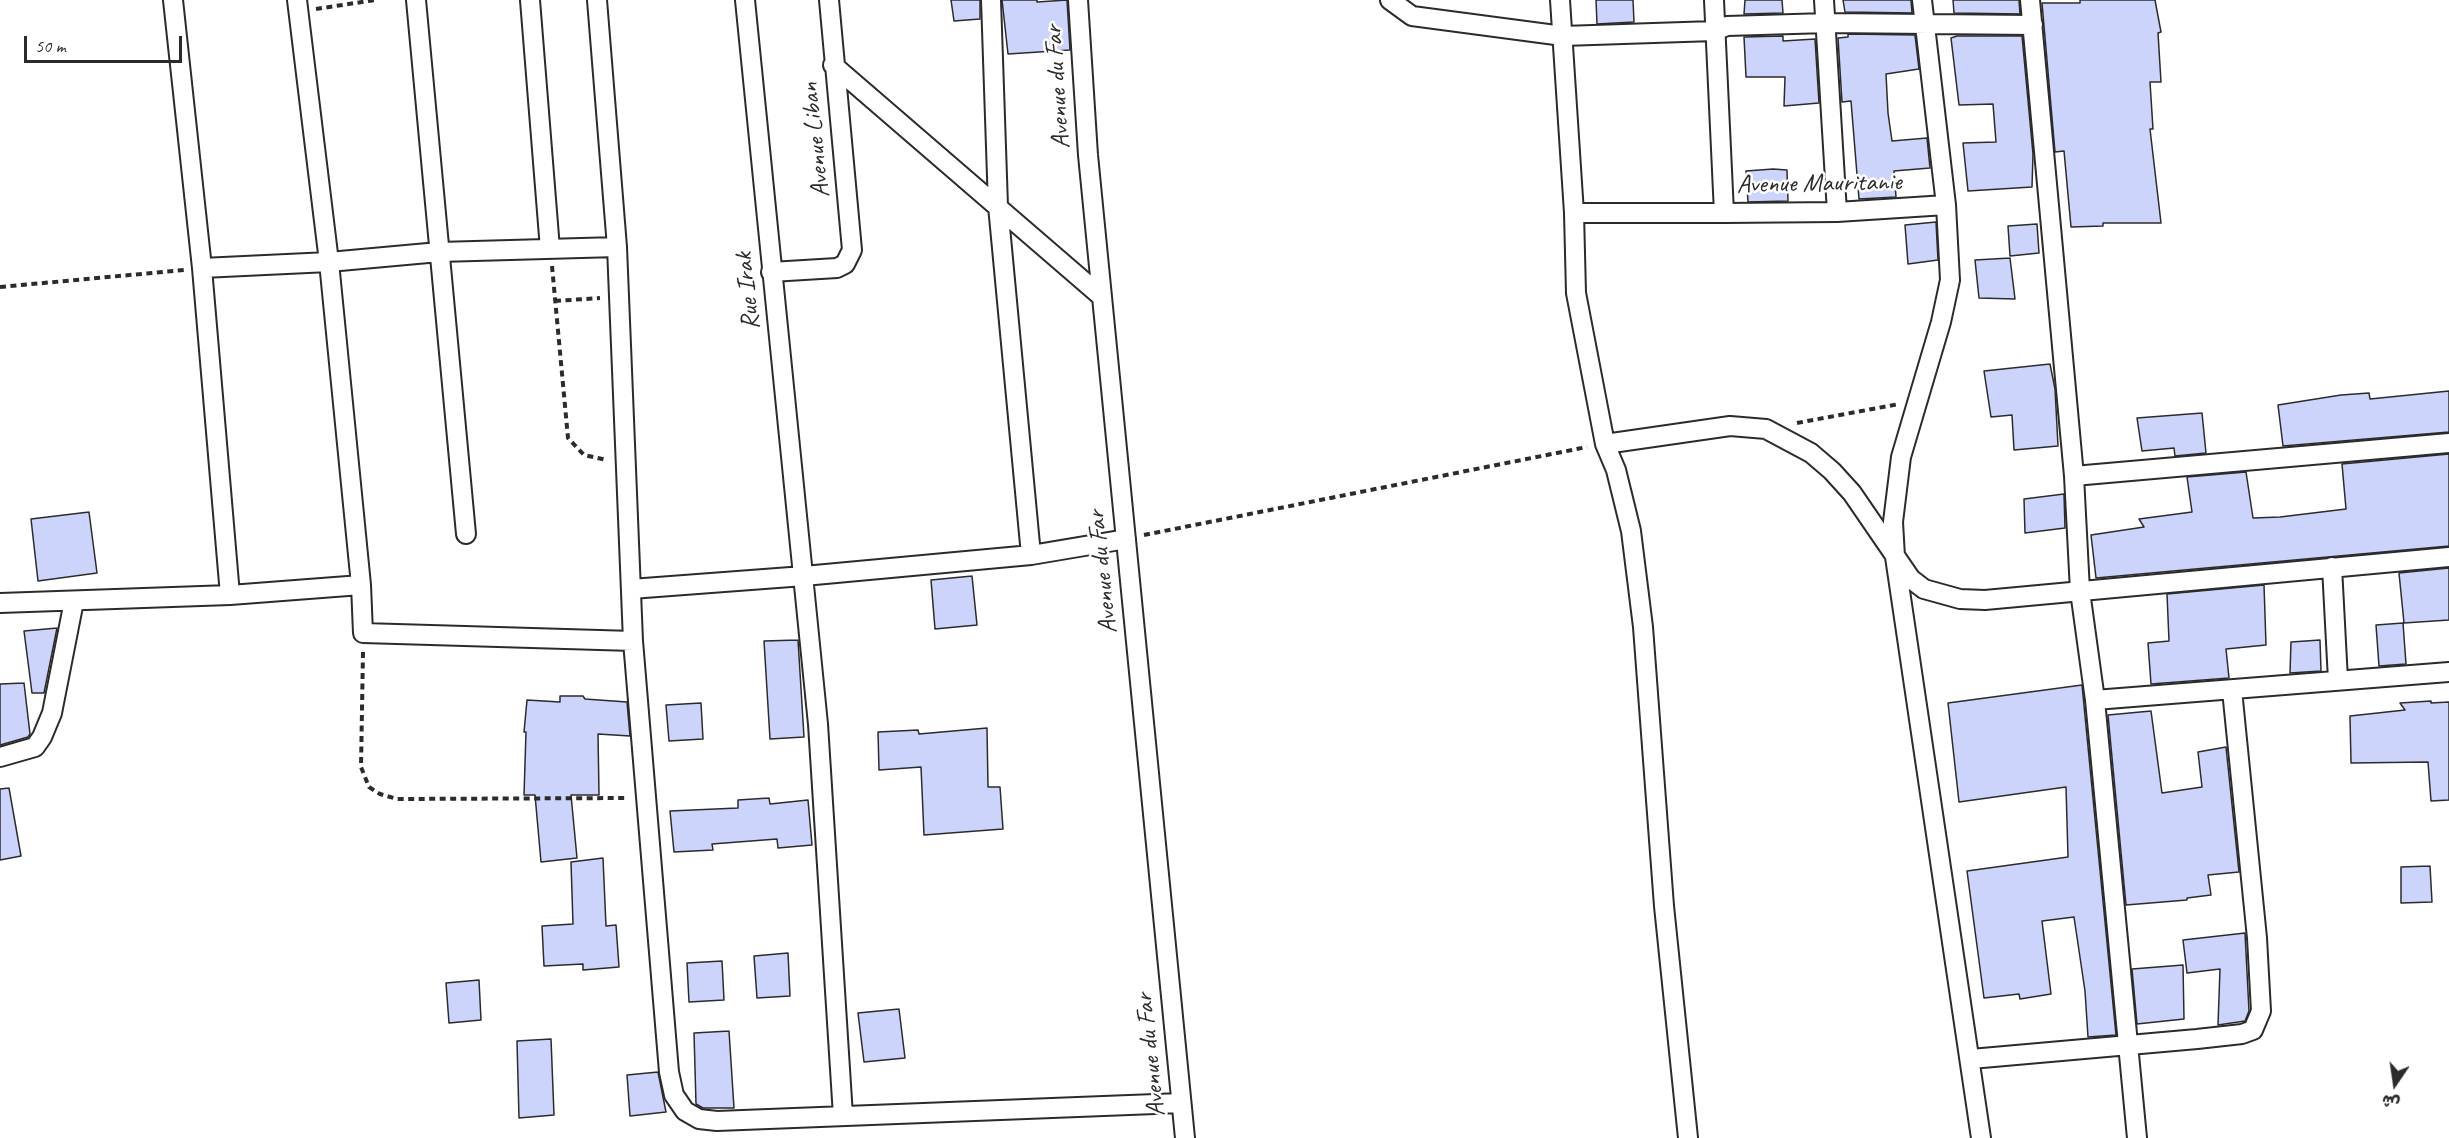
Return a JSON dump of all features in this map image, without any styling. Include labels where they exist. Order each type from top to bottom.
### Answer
[{"type":"street","points":[[173,0],[202,268],[230,595]]},
{"type":"street","points":[[416,0],[466,534]]},
{"type":"street","points":[[530,0],[550,249]]},
{"type":"street","points":[[597,0],[619,296],[633,642],[669,1072],[674,1095],[685,1111],[699,1119],[717,1121],[1181,1103]]},
{"type":"street","name":"Rue Irak","points":[[745,0],[771,272],[804,576],[826,819],[843,1116]]},
{"type":"street","name":"Avenue Liban","points":[[771,272],[837,268],[849,259],[852,240],[833,65],[829,0]]},
{"type":"street","points":[[990,0],[998,206],[1030,555]]},
{"type":"street","name":"Avenue du Far","points":[[1078,0],[1083,86],[1102,297],[1185,1138]]},
{"type":"street","points":[[1390,0],[1412,16],[1563,36],[1714,31],[1728,26],[1827,23],[2033,25]]},
{"type":"street","points":[[1560,0],[1574,213],[1576,293],[1605,444],[1616,470],[1631,531],[1643,627],[1664,906],[1689,1138]]},
{"type":"street","name":"Avenue Mauritanie","points":[[1714,0],[1725,213],[1837,212],[1946,205]]},
{"type":"street","points":[[1824,0],[1837,212]]},
{"type":"street","points":[[1922,0],[1946,205],[1950,259],[1947,302],[1901,458],[1895,491],[1895,557],[1981,1138]]},
{"type":"street","points":[[2030,0],[2074,476],[2080,591],[2095,700],[2137,1138]]},
{"type":"street","points":[[298,6],[329,262],[361,585],[363,633],[633,642]]},
{"type":"street","points":[[833,65],[1102,297]]},
{"type":"street","points":[[1574,213],[1725,213]]},
{"type":"street","points":[[202,268],[329,262],[439,252],[616,247]]},
{"type":"street","points":[[1605,444],[1730,426],[1766,429],[1811,453],[1832,471],[1852,493],[1907,574],[1924,589],[1960,599],[1985,600],[2449,557]]},
{"type":"street","points":[[2074,476],[2449,443]]},
{"type":"street","points":[[631,589],[1030,555],[1126,539]]},
{"type":"street","points":[[2332,567],[2338,680]]},
{"type":"street","points":[[0,603],[230,595],[361,585]]},
{"type":"street","points":[[0,757],[35,747],[42,737],[52,713],[74,601]]},
{"type":"street","points":[[2095,700],[2449,672]]},
{"type":"street","points":[[1971,1059],[2242,1034],[2253,1030],[2261,1011],[2250,847],[2232,690]]},
{"type":"path","points":[[298,6],[375,0]]},
{"type":"path","points":[[550,249],[568,438],[584,455],[598,459],[626,460]]},
{"type":"path","points":[[0,287],[202,268]]},
{"type":"path","points":[[555,301],[619,296]]},
{"type":"path","points":[[1766,429],[1917,400]]},
{"type":"path","points":[[1126,539],[1605,444]]},
{"type":"path","points":[[363,633],[360,767],[369,787],[380,794],[397,799],[646,798]]},
{"type":"building","points":[[951,0],[980,0],[980,19],[954,21]]},
{"type":"building","points":[[1002,0],[1037,0],[1037,2],[1067,0],[1070,50],[1008,54]]},
{"type":"building","points":[[1596,0],[1633,0],[1634,22],[1597,24]]},
{"type":"building","points":[[1745,0],[1782,0],[1783,13],[1744,14]]},
{"type":"building","points":[[1843,0],[1911,0],[1912,13],[1845,12]]},
{"type":"building","points":[[1953,0],[2019,0],[2020,14],[1954,13]]},
{"type":"building","points":[[2080,0],[2155,0],[2161,32],[2158,33],[2161,82],[2150,82],[2153,129],[2150,129],[2161,223],[2103,223],[2103,226],[2071,227],[2064,151],[2055,152],[2042,3],[2080,3]]},
{"type":"building","points":[[1848,34],[1915,35],[1919,69],[1886,74],[1888,113],[1892,141],[1927,138],[1930,168],[1894,171],[1896,197],[1859,199],[1851,101],[1842,102],[1838,38],[1848,37]]},
{"type":"building","points":[[1783,36],[1783,41],[1815,39],[1819,103],[1784,106],[1785,77],[1746,77],[1744,37]]},
{"type":"building","points":[[1957,36],[2022,36],[2033,154],[2032,187],[1968,191],[1963,143],[1996,142],[1993,104],[1959,105],[1951,38]]},
{"type":"building","points":[[1787,170],[1788,201],[1748,202],[1746,171]]},
{"type":"building","points":[[1936,222],[1938,260],[1908,264],[1905,225]]},
{"type":"building","points":[[2037,224],[2039,253],[2010,256],[2008,226]]},
{"type":"building","points":[[2010,258],[2015,299],[1979,298],[1975,260]]},
{"type":"building","points":[[2050,364],[2055,389],[2058,446],[2014,450],[2012,415],[1991,417],[1984,371]]},
{"type":"building","points":[[2449,391],[2449,432],[2283,446],[2278,405],[2341,395],[2369,393],[2370,399]]},
{"type":"building","points":[[2202,413],[2206,453],[2175,456],[2174,448],[2142,451],[2137,418]]},
{"type":"building","points":[[2449,454],[2449,546],[2096,578],[2091,535],[2144,527],[2139,519],[2192,512],[2187,477],[2246,472],[2253,518],[2280,517],[2346,509],[2342,464]]},
{"type":"building","points":[[2064,494],[2065,528],[2025,533],[2024,499]]},
{"type":"building","points":[[89,512],[97,573],[38,581],[31,519]]},
{"type":"building","points":[[2449,568],[2449,620],[2404,623],[2399,573]]},
{"type":"building","points":[[972,576],[977,625],[935,629],[931,580]]},
{"type":"building","points":[[2264,585],[2266,645],[2226,649],[2229,678],[2151,684],[2148,643],[2169,641],[2167,594]]},
{"type":"building","points":[[2403,623],[2406,664],[2379,666],[2376,625]]},
{"type":"building","points":[[57,628],[44,693],[32,693],[24,631]]},
{"type":"building","points":[[798,640],[804,737],[770,739],[764,641]]},
{"type":"building","points":[[2320,640],[2321,671],[2290,673],[2291,642]]},
{"type":"building","points":[[24,683],[30,734],[28,737],[0,745],[0,684]]},
{"type":"building","points":[[2082,685],[2116,1035],[2088,1037],[2085,991],[2074,917],[2042,921],[2051,994],[2020,999],[2019,994],[1984,998],[1967,871],[2068,857],[2066,787],[1959,802],[1948,703]]},
{"type":"building","points":[[560,696],[583,696],[585,699],[627,702],[630,736],[598,734],[599,795],[571,795],[577,858],[541,862],[535,795],[524,795],[526,732],[524,732],[527,700],[560,702]]},
{"type":"building","points":[[2431,701],[2431,703],[2449,702],[2449,800],[2431,801],[2428,762],[2351,763],[2350,716],[2405,710],[2400,703]]},
{"type":"building","points":[[701,703],[703,739],[669,741],[666,705]]},
{"type":"building","points":[[2151,711],[2162,793],[2202,787],[2198,752],[2226,747],[2239,872],[2208,875],[2211,895],[2187,898],[2187,900],[2126,905],[2108,715]]},
{"type":"building","points":[[987,728],[988,787],[1000,787],[1003,829],[924,835],[921,767],[879,770],[878,732],[918,730],[919,734]]},
{"type":"building","points":[[9,788],[21,856],[0,860],[0,789]]},
{"type":"building","points":[[769,798],[770,804],[808,800],[812,845],[778,848],[777,839],[712,844],[713,850],[674,852],[670,811],[738,808],[738,800]]},
{"type":"building","points":[[603,858],[606,926],[616,925],[619,967],[583,970],[583,964],[544,966],[542,926],[573,924],[571,862]]},
{"type":"building","points":[[2430,866],[2432,902],[2401,903],[2401,867]]},
{"type":"building","points":[[2245,933],[2249,1011],[2245,1021],[2218,1025],[2220,969],[2187,973],[2183,940]]},
{"type":"building","points":[[788,953],[790,996],[757,998],[754,956]]},
{"type":"building","points":[[722,961],[724,1000],[689,1002],[687,963]]},
{"type":"building","points":[[2183,965],[2184,1019],[2137,1024],[2132,969]]},
{"type":"building","points":[[479,980],[481,1020],[449,1023],[446,983]]},
{"type":"building","points":[[899,1009],[905,1058],[864,1062],[858,1013]]},
{"type":"building","points":[[729,1031],[734,1108],[703,1108],[696,1104],[694,1033]]},
{"type":"building","points":[[551,1039],[554,1115],[519,1118],[517,1041]]},
{"type":"building","points":[[658,1072],[666,1112],[630,1116],[627,1075]]}]
